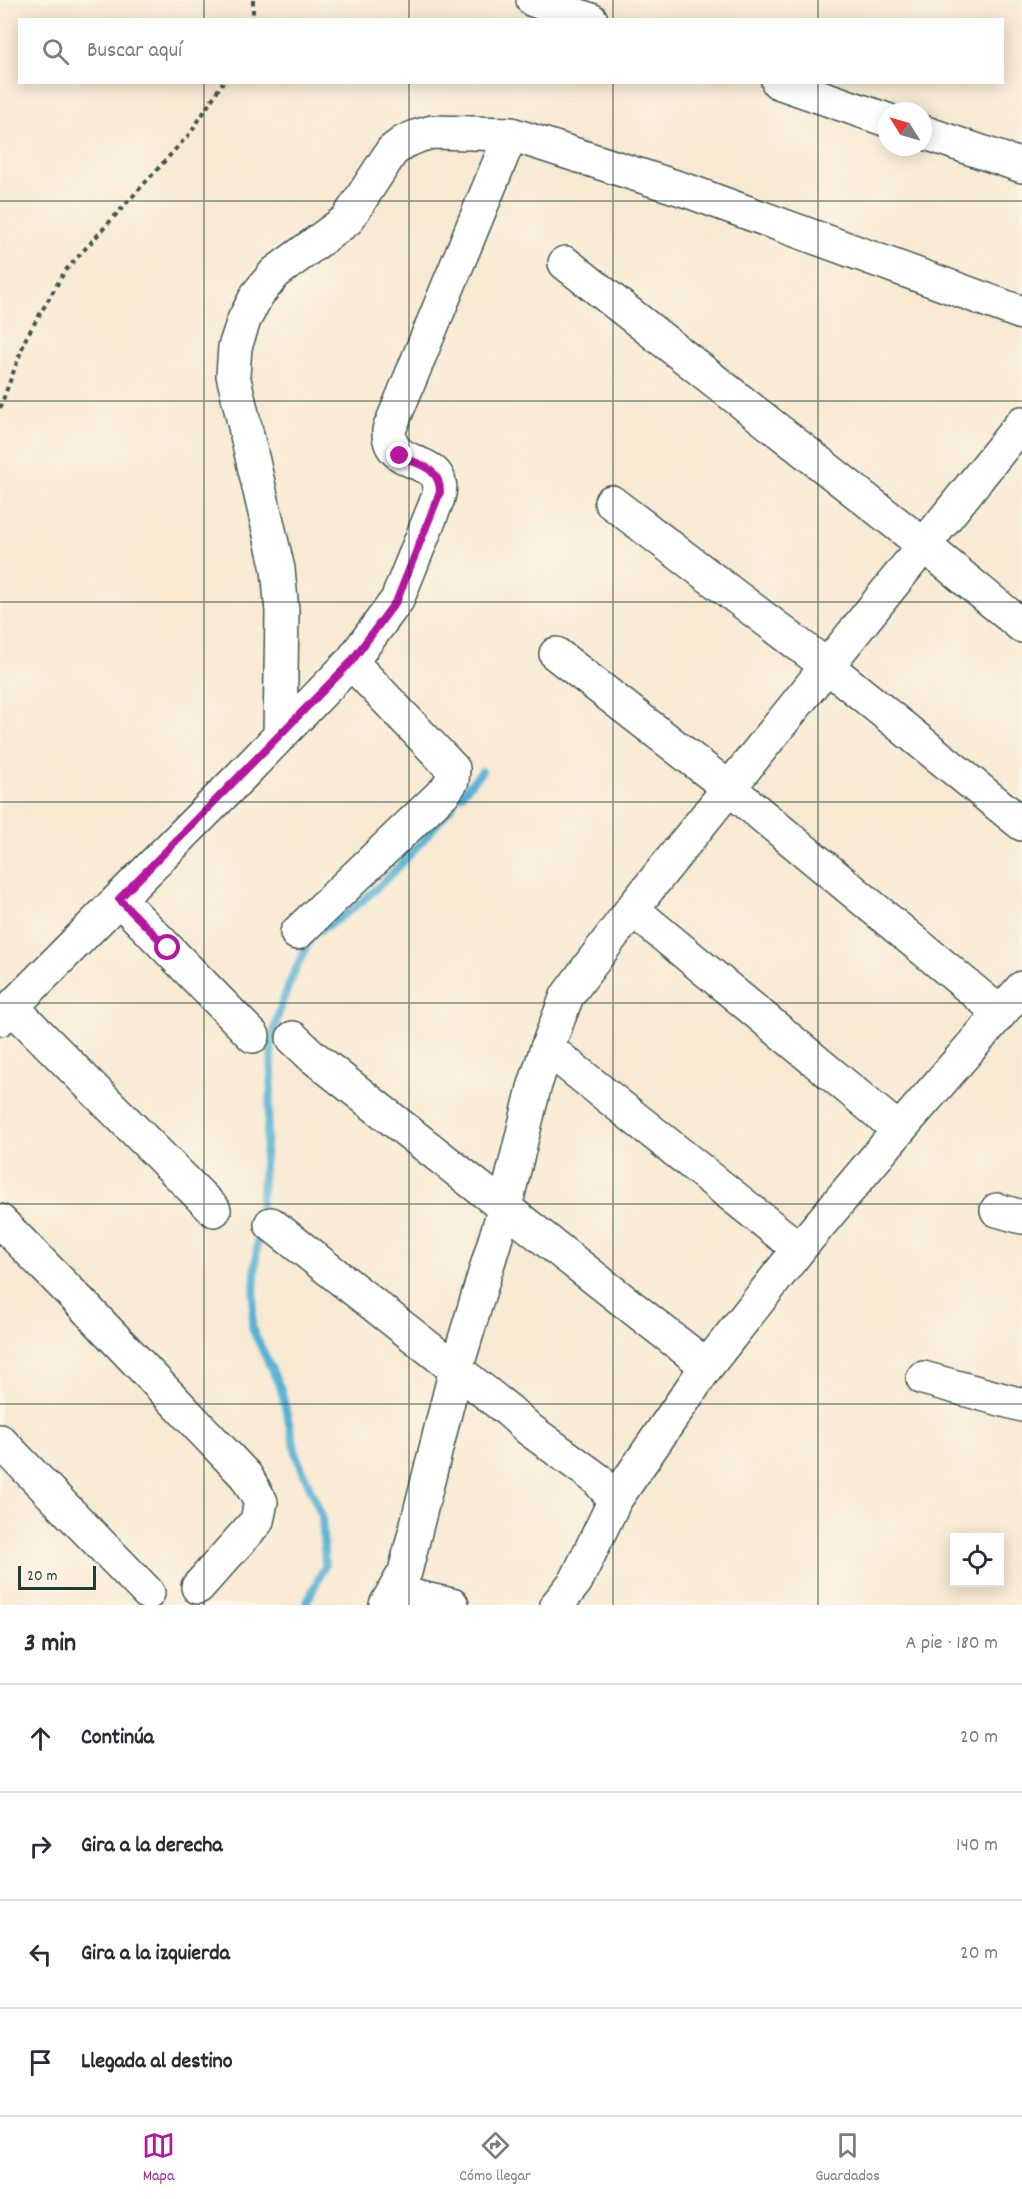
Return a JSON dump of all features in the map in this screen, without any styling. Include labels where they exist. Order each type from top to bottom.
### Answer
[{"type":"street","points":[[532,0],[585,18]]},
{"type":"street","points":[[784,84],[878,117]]},
{"type":"street","points":[[280,736],[282,611],[278,569],[233,375],[235,347],[244,320],[257,295],[275,273],[347,220],[383,163],[404,142],[432,132],[511,134],[691,192],[1022,313]]},
{"type":"street","points":[[214,1210],[6,1013],[351,662],[397,600],[438,498],[439,481],[433,471],[396,453],[390,442],[389,430],[511,134]]},
{"type":"street","points":[[932,135],[1022,166]]},
{"type":"street","points":[[565,263],[925,546],[1022,626]]},
{"type":"street","points":[[452,1605],[390,1598],[405,1572],[456,1369],[505,1207],[534,1088],[567,996],[632,909],[1021,426]]},
{"type":"street","points":[[611,502],[827,666],[1022,824]]},
{"type":"street","points":[[556,654],[729,788],[999,1012]]},
{"type":"street","points":[[297,933],[445,791],[453,775],[453,769],[351,662]]},
{"type":"street","points":[[119,899],[253,1036]]},
{"type":"street","points":[[632,909],[899,1130]]},
{"type":"street","points":[[557,1605],[576,1581],[615,1500],[707,1366],[799,1249],[999,1012],[1022,988]]},
{"type":"street","points":[[293,1038],[321,1063],[707,1366]]},
{"type":"street","points":[[547,1048],[799,1249]]},
{"type":"street","points":[[0,1221],[246,1476],[261,1502],[257,1521],[203,1596],[181,1580],[163,1582],[146,1599],[0,1441]]},
{"type":"street","points":[[271,1224],[531,1430],[597,1479],[615,1500]]},
{"type":"street","points":[[922,1378],[1022,1405]]},
{"type":"path","points":[[253,0],[253,18]]},
{"type":"path","points":[[0,408],[26,338],[65,271],[192,131],[222,84]]},
{"type":"waterway","points":[[460,796],[482,771]]},
{"type":"waterway","points":[[320,930],[358,905],[375,890],[408,857],[453,805]]},
{"type":"waterway","points":[[305,1605],[325,1566],[322,1516],[297,1457],[281,1389],[252,1328],[272,1075],[272,1042],[283,1001],[311,937]]},
{"type":"route","points":[[168,948],[119,899],[351,662],[397,600],[440,492],[439,481],[429,467],[400,456]]}]
